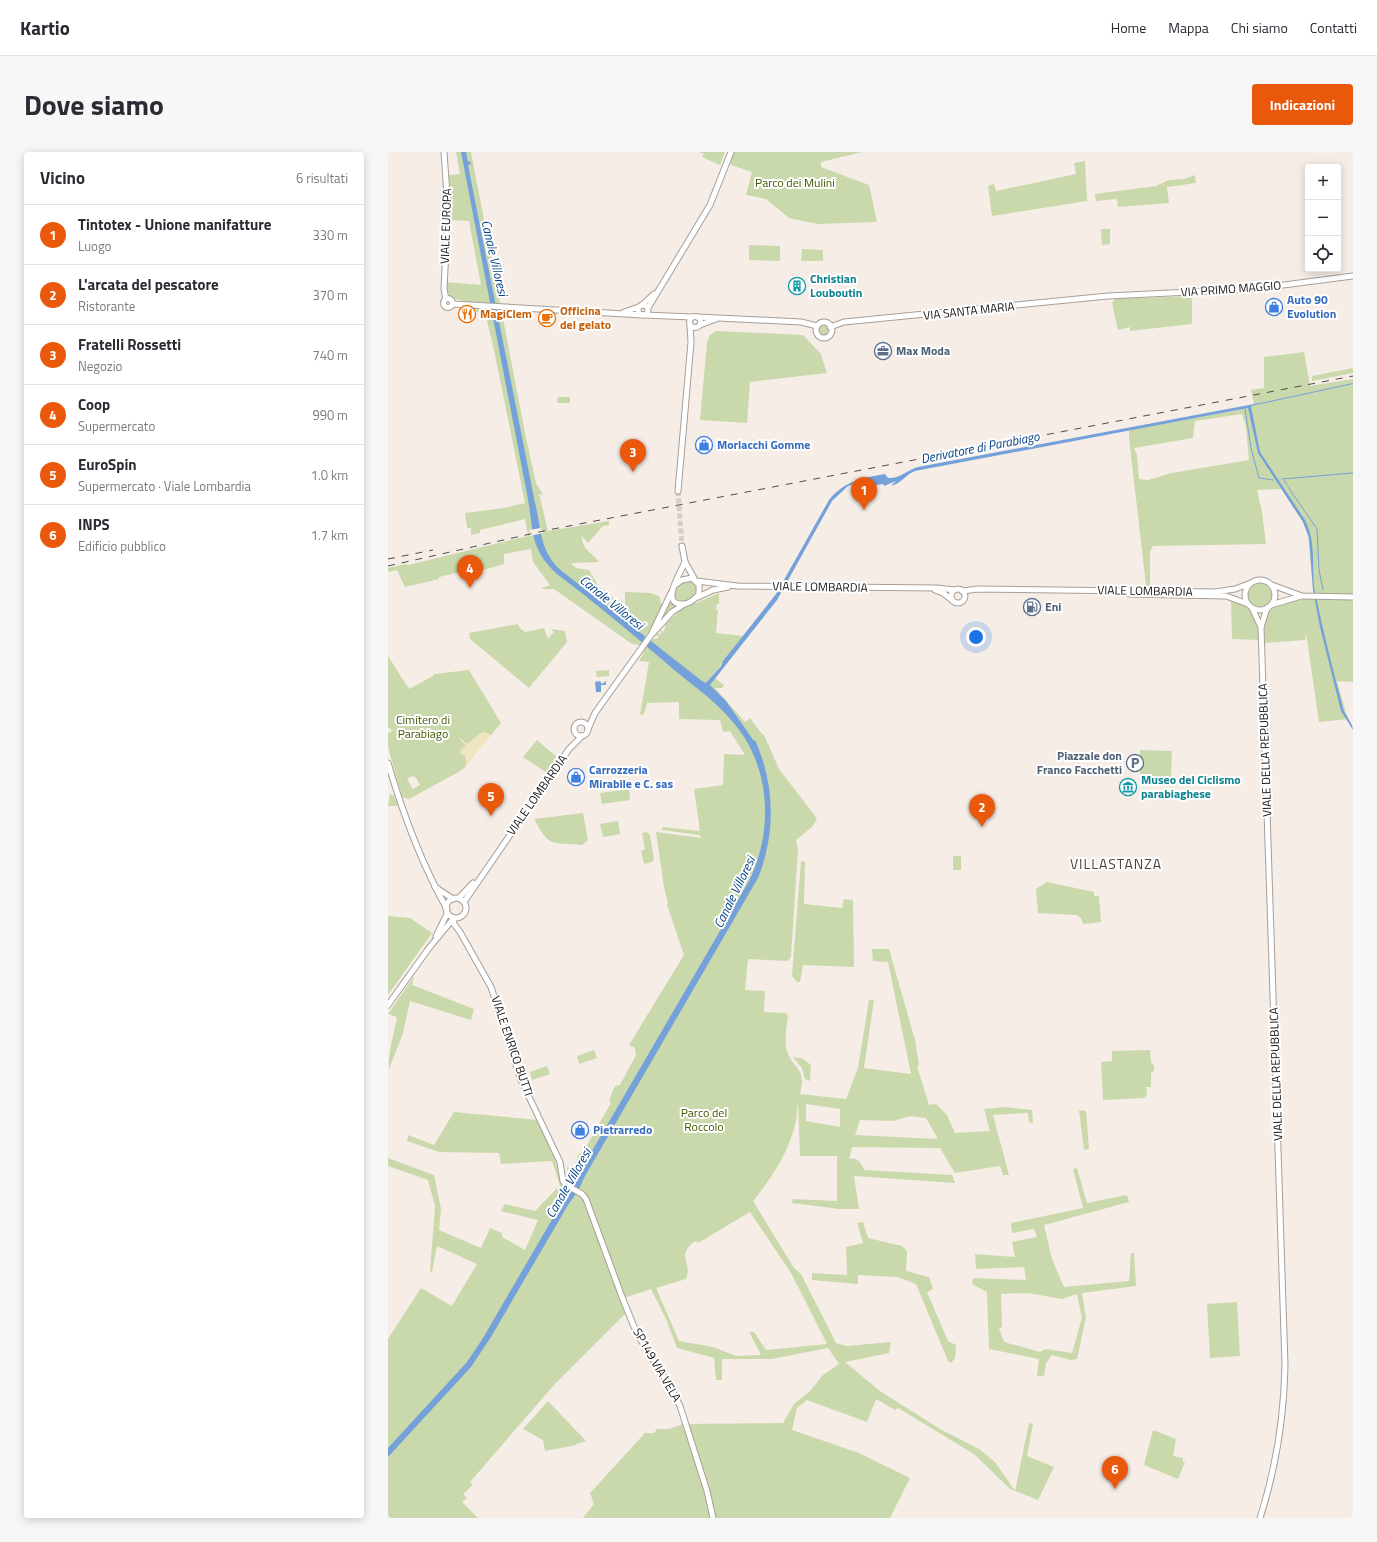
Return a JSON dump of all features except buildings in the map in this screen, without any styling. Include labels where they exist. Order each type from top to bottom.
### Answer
[{"type":"street","name":"VIALE EUROPA","points":[[444,152],[448,209],[444,289],[446,299],[450,299],[453,304]]},
{"type":"street","points":[[658,290],[640,306],[639,312],[643,315],[710,205],[731,152]]},
{"type":"street","name":"VIA PRIMO MAGGIO","points":[[1108,296],[1252,289],[1353,276]]},
{"type":"street","name":"VIA SANTA MARIA","points":[[830,327],[844,322],[1108,296]]},
{"type":"street","name":"VIA SANTA MARIA","points":[[453,304],[615,312],[643,315],[662,314],[679,316],[691,321],[694,327],[720,318]]},
{"type":"street","name":"VIA SANTA MARIA","points":[[615,312],[630,310],[640,306],[662,314]]},
{"type":"street","points":[[691,342],[701,321],[698,317]]},
{"type":"street","name":"VIA SANTA MARIA","points":[[691,321],[698,317],[801,322],[817,326],[824,323],[830,327]]},
{"type":"street","points":[[678,491],[691,342],[691,321]]},
{"type":"street","name":"VIA SANTA MARIA","points":[[817,326],[817,334],[823,338],[830,335],[830,327]]},
{"type":"street","points":[[682,546],[684,562],[696,580],[700,590],[696,598]]},
{"type":"street","points":[[674,585],[684,562]]},
{"type":"street","name":"VIALE LOMBARDIA","points":[[462,900],[574,742],[587,733],[595,713],[649,636],[674,585],[685,579],[737,586],[962,591],[1038,591],[1220,596],[1232,597],[1250,606]]},
{"type":"street","points":[[1261,627],[1245,593],[1251,583],[1261,580],[1302,596]]},
{"type":"street","name":"VIALE LOMBARDIA","points":[[1038,591],[1215,592],[1235,589],[1251,583]]},
{"type":"street","points":[[1261,627],[1275,595],[1272,585]]},
{"type":"street","name":"VIALE LOMBARDIA","points":[[649,636],[672,612],[683,604],[713,590],[737,586]]},
{"type":"street","name":"VIALE LOMBARDIA","points":[[926,589],[943,593],[958,603],[975,592],[987,590]]},
{"type":"street","points":[[953,601],[951,595],[955,590]]},
{"type":"street","points":[[962,591],[965,596],[964,600]]},
{"type":"street","points":[[671,593],[674,601],[683,604]]},
{"type":"street","points":[[1250,606],[1259,610],[1302,596],[1353,597]]},
{"type":"street","name":"VIALE DELLA REPUBBLICA","points":[[1260,1518],[1270,1484],[1278,1440],[1284,1396],[1285,1365],[1261,627]]},
{"type":"street","name":"VIALE LOMBARDIA","points":[[574,742],[576,734],[574,730],[576,724],[584,722],[595,713]]},
{"type":"street","points":[[584,722],[588,729]]},
{"type":"street","points":[[576,734],[582,736]]},
{"type":"street","points":[[388,764],[406,820],[433,884],[447,912],[453,919]]},
{"type":"street","points":[[433,884],[453,899],[462,900],[464,911],[460,917],[458,925],[460,932]]},
{"type":"street","points":[[429,948],[453,899]]},
{"type":"street","points":[[388,1005],[429,948],[453,919],[460,917]]},
{"type":"street","name":"VIALE ENRICO BUTTI","points":[[453,919],[454,924],[491,987],[521,1080],[560,1162],[566,1185],[582,1194]]},
{"type":"street","points":[[443,931],[452,929],[460,932]]},
{"type":"street","name":"SP149 VIA VELA","points":[[582,1194],[637,1334],[672,1390],[680,1406],[705,1484],[713,1518]]},
{"type":"green space","name":"Parco del Roccolo","points":[[456,152],[471,152],[526,438],[536,483],[543,495],[539,494],[548,531],[609,521],[609,525],[603,526],[588,543],[577,531],[582,537],[582,541],[586,548],[599,562],[571,563],[576,568],[589,570],[599,587],[623,605],[625,605],[625,592],[651,593],[659,596],[662,606],[652,628],[645,637],[649,640],[658,638],[659,636],[653,635],[656,631],[660,635],[661,633],[658,629],[660,627],[662,633],[665,629],[665,624],[682,609],[719,593],[719,604],[717,604],[716,609],[718,610],[716,633],[743,636],[712,676],[724,685],[722,688],[715,688],[745,722],[750,718],[764,735],[779,769],[817,819],[812,827],[796,840],[798,848],[791,957],[788,961],[748,959],[745,990],[765,991],[764,1012],[786,1013],[788,1015],[786,1045],[791,1060],[800,1071],[802,1086],[800,1094],[846,1099],[858,1068],[869,1000],[874,1000],[864,1068],[911,1074],[888,962],[873,961],[872,949],[889,949],[915,1040],[919,1065],[917,1066],[929,1105],[936,1104],[947,1115],[955,1133],[990,1131],[984,1109],[1005,1107],[1032,1110],[1033,1123],[1029,1122],[1028,1113],[993,1115],[1009,1175],[1003,1175],[1000,1166],[955,1173],[940,1148],[852,1147],[849,1159],[858,1161],[864,1170],[952,1175],[955,1183],[854,1176],[859,1209],[839,1209],[792,1203],[793,1199],[837,1201],[837,1156],[800,1156],[798,1102],[796,1121],[785,1153],[767,1183],[753,1201],[794,1268],[801,1274],[836,1343],[847,1346],[891,1342],[889,1353],[845,1362],[880,1391],[940,1429],[979,1449],[995,1462],[1015,1491],[1010,1489],[974,1454],[898,1408],[895,1410],[876,1399],[867,1422],[807,1400],[797,1408],[792,1430],[859,1453],[910,1478],[890,1518],[583,1518],[594,1504],[590,1493],[645,1433],[654,1433],[657,1429],[669,1429],[683,1424],[783,1423],[794,1404],[810,1391],[823,1375],[839,1364],[828,1348],[772,1359],[722,1359],[722,1380],[716,1380],[714,1358],[677,1348],[666,1319],[651,1289],[624,1298],[629,1310],[554,1385],[470,1482],[473,1485],[463,1494],[467,1498],[462,1502],[478,1518],[388,1518],[388,1339],[421,1288],[452,1306],[477,1264],[437,1246],[432,1272],[430,1271],[435,1206],[428,1180],[388,1166],[388,1158],[434,1175],[441,1209],[439,1230],[481,1248],[490,1228],[502,1233],[502,1237],[525,1250],[538,1220],[501,1211],[505,1204],[535,1211],[560,1185],[552,1161],[501,1164],[499,1153],[439,1152],[407,1141],[408,1135],[434,1145],[454,1112],[538,1120],[551,1147],[561,1179],[565,1184],[568,1181],[567,1167],[573,1170],[578,1155],[586,1147],[611,1103],[609,1100],[615,1086],[620,1085],[636,1055],[635,1048],[629,1045],[684,955],[667,905],[656,832],[701,838],[700,835],[662,830],[663,827],[700,831],[694,789],[723,785],[724,754],[745,755],[730,731],[723,732],[720,720],[679,719],[679,702],[647,703],[644,714],[640,715],[649,662],[639,661],[644,652],[642,643],[639,645],[632,644],[554,589],[540,589],[550,585],[533,562],[531,549],[504,554],[504,564],[473,573],[469,570],[405,587],[397,570],[388,572],[388,568],[406,564],[408,565],[528,536],[525,519],[480,530],[480,533],[471,535],[471,528],[467,528],[465,513],[504,508],[525,503],[485,312],[476,312],[475,303],[456,299],[450,295],[447,290],[446,282],[481,285],[469,221],[450,220],[449,175],[460,174]],"holes":[[[806,1104],[840,1109],[840,1127],[806,1121]],[[910,1116],[926,1118],[938,1139],[855,1135],[860,1120],[893,1121]],[[750,1212],[791,1273],[827,1344],[766,1350],[754,1332],[749,1332],[761,1355],[736,1356],[713,1347],[679,1341],[656,1288],[686,1279],[688,1273],[685,1256],[686,1251],[695,1241],[698,1243]]]},
{"type":"green space","points":[[699,152],[725,152],[720,165],[702,157],[704,154]]},
{"type":"green space","name":"Parco dei Mulini","points":[[732,152],[862,152],[821,162],[821,167],[869,185],[877,222],[818,224],[789,218],[766,199],[746,195],[752,172],[731,165],[730,158]]},
{"type":"green space","points":[[1085,161],[1087,201],[992,216],[988,186],[994,184],[996,191],[1076,174],[1074,163]]},
{"type":"green space","points":[[1195,175],[1196,183],[1167,187],[1169,203],[1118,207],[1117,199],[1096,201],[1095,194],[1156,186],[1169,180],[1184,179]]},
{"type":"green space","points":[[1101,229],[1110,229],[1110,244],[1102,245]]},
{"type":"green space","points":[[749,245],[780,246],[780,261],[749,260]]},
{"type":"green space","points":[[802,249],[823,250],[823,261],[801,261]]},
{"type":"green space","points":[[1192,296],[1192,324],[1130,331],[1130,327],[1118,330],[1112,303],[1115,299]]},
{"type":"green space","points":[[823,324],[827,326],[829,330],[827,334],[823,336],[819,334],[817,330],[819,326]]},
{"type":"green space","points":[[716,331],[803,335],[821,354],[827,373],[750,382],[747,423],[700,420],[707,342],[710,335]]},
{"type":"green space","points":[[1304,352],[1310,386],[1353,379],[1353,682],[1337,681],[1349,719],[1319,722],[1306,633],[1305,640],[1265,643],[1266,619],[1275,606],[1291,601],[1314,599],[1308,533],[1303,522],[1281,489],[1257,490],[1262,512],[1266,544],[1153,546],[1150,552],[1150,587],[1146,585],[1129,430],[1243,409],[1254,404],[1251,390],[1264,388],[1264,357]],"holes":[[[1242,414],[1246,427],[1249,460],[1172,473],[1148,480],[1139,479],[1137,455],[1134,448],[1193,438],[1195,421]]]},
{"type":"green space","points":[[1353,368],[1353,373],[1312,381],[1312,376]]},
{"type":"green space","points":[[558,397],[570,397],[570,403],[557,403]]},
{"type":"green space","points":[[691,579],[697,585],[695,595],[684,602],[676,599],[674,589],[677,584]]},
{"type":"green space","points":[[1260,583],[1268,587],[1272,595],[1268,603],[1260,607],[1252,603],[1248,595],[1252,587]]},
{"type":"green space","points":[[670,598],[678,605],[668,613],[657,626]]},
{"type":"green space","points":[[1231,599],[1244,606],[1252,614],[1257,625],[1259,640],[1232,639]]},
{"type":"green space","points":[[518,624],[525,632],[544,628],[548,639],[554,632],[551,629],[565,631],[567,642],[529,688],[470,639],[469,633]]},
{"type":"green space","name":"Cimitero di Parabiago","points":[[388,656],[409,689],[433,676],[434,674],[469,670],[501,723],[491,735],[483,732],[467,744],[459,738],[466,746],[466,766],[462,770],[409,799],[402,797],[388,747],[388,733],[392,731],[390,728],[388,729]],"holes":[[[412,776],[416,778],[420,785],[413,789],[407,779]]]},
{"type":"green space","points":[[609,670],[609,676],[597,677],[596,671]]},
{"type":"green space","points":[[537,740],[558,758],[547,773],[523,757]]},
{"type":"green space","points":[[1140,750],[1172,751],[1171,779],[1140,777]]},
{"type":"green space","points":[[629,789],[630,800],[602,804],[600,793]]},
{"type":"green space","points":[[390,794],[394,796],[398,806],[388,806]]},
{"type":"green space","points":[[583,813],[588,840],[582,845],[552,842],[544,835],[534,819]]},
{"type":"green space","points":[[618,821],[620,834],[603,837],[600,824]]},
{"type":"green space","points":[[646,832],[650,835],[654,859],[652,862],[644,864],[641,851],[645,849],[642,833]]},
{"type":"green space","points":[[953,856],[961,856],[961,870],[953,870]]},
{"type":"green space","points":[[801,861],[805,862],[804,904],[842,908],[844,899],[853,900],[854,967],[803,965],[800,982],[797,982],[792,976]]},
{"type":"green space","points":[[1047,882],[1094,892],[1094,896],[1099,896],[1101,922],[1083,924],[1081,918],[1077,915],[1038,913],[1036,889]]},
{"type":"green space","points":[[388,916],[410,918],[432,933],[388,995]]},
{"type":"green space","points":[[414,976],[412,985],[474,1009],[471,1020],[410,1001],[403,1033],[389,1069],[390,1049],[397,1017],[388,1014]]},
{"type":"green space","points":[[594,1050],[597,1058],[579,1064],[577,1056]]},
{"type":"green space","points":[[1150,1050],[1151,1062],[1154,1066],[1154,1071],[1151,1073],[1151,1087],[1146,1087],[1147,1095],[1144,1098],[1103,1100],[1101,1062],[1112,1061],[1112,1051]]},
{"type":"green space","points":[[793,1057],[803,1059],[811,1065],[810,1081],[805,1079],[802,1068]]},
{"type":"green space","points":[[547,1066],[550,1074],[532,1080],[530,1072]]},
{"type":"green space","points":[[1079,1110],[1086,1111],[1089,1149],[1084,1150]]},
{"type":"green space","points":[[1077,1168],[1087,1203],[1127,1195],[1129,1202],[1044,1225],[1052,1259],[1064,1287],[1129,1281],[1131,1253],[1134,1253],[1136,1286],[1082,1293],[1086,1317],[1077,1359],[1071,1360],[1052,1355],[1046,1363],[1044,1376],[1037,1376],[1039,1359],[989,1349],[987,1292],[972,1284],[973,1278],[1026,1280],[1024,1267],[976,1269],[975,1254],[1015,1257],[1012,1242],[1037,1237],[1034,1229],[1012,1233],[1011,1223],[1083,1208],[1073,1169]],"holes":[[[1028,1293],[1062,1299],[1077,1294],[1082,1318],[1072,1353],[1046,1349],[1040,1352],[1004,1342],[999,1328],[1002,1327],[1001,1294]]]},
{"type":"green space","points":[[863,1222],[868,1238],[902,1246],[907,1251],[906,1271],[929,1277],[933,1289],[927,1292],[948,1341],[956,1345],[955,1358],[951,1363],[948,1361],[916,1284],[897,1277],[858,1275],[858,1284],[812,1280],[812,1273],[847,1275],[846,1247],[863,1243],[857,1223]]},
{"type":"green space","points":[[1237,1302],[1240,1356],[1210,1358],[1207,1304]]},
{"type":"green space","points":[[548,1401],[586,1441],[576,1445],[545,1451],[543,1440],[523,1429]]},
{"type":"green space","points":[[1029,1423],[1033,1424],[1027,1456],[1054,1467],[1038,1500],[1015,1491]]},
{"type":"green space","points":[[1153,1430],[1176,1439],[1173,1456],[1183,1458],[1183,1462],[1185,1462],[1178,1479],[1144,1465]]},
{"type":"sand","points":[[483,732],[491,735],[466,766],[465,755],[461,755],[460,750],[466,746],[459,737],[467,744]]},
{"type":"water","points":[[461,152],[466,152],[468,162],[470,161],[471,164],[468,165],[541,531],[549,557],[563,572],[702,681],[706,683],[721,666],[723,661],[776,594],[829,500],[841,488],[854,481],[885,474],[888,478],[892,478],[900,476],[918,467],[1265,402],[1353,383],[1251,406],[1260,452],[1305,520],[1309,529],[1312,547],[1315,592],[1318,607],[1343,708],[1353,730],[1341,711],[1320,627],[1313,590],[1309,538],[1303,522],[1258,453],[1248,408],[915,471],[891,486],[896,481],[884,486],[883,484],[870,486],[868,481],[862,481],[848,486],[832,501],[777,600],[710,685],[726,701],[754,741],[755,740],[762,757],[771,809],[768,844],[758,878],[585,1176],[578,1191],[568,1205],[491,1337],[471,1367],[388,1457],[388,1448],[467,1362],[483,1338],[570,1186],[592,1151],[749,881],[757,861],[765,820],[761,778],[755,757],[745,738],[732,721],[708,697],[585,595],[557,574],[541,555],[534,537]]},
{"type":"water","points":[[600,681],[602,684],[606,681],[606,685],[601,685],[601,692],[596,692],[595,682]]},
{"type":"pier","points":[[541,528],[543,533],[530,536],[529,530]]},
{"type":"waterway","points":[[1245,409],[1251,448],[1259,478],[1273,480]]},
{"type":"waterway","points":[[1282,479],[1353,473]]},
{"type":"waterway","points":[[1284,480],[1287,485]]},
{"type":"waterway","points":[[1288,487],[1317,529],[1319,570],[1323,590]]},
{"type":"tunnel","points":[[678,491],[682,546]]},
{"type":"railway","points":[[388,566],[548,530],[1353,376]]},
{"type":"railway","points":[[388,559],[433,550]]},
{"type":"place","name":"Christian Louboutin","points":[[797,286]]},
{"type":"place","name":"Auto 90 Evolution","points":[[1274,307]]},
{"type":"place","name":"MagiClem","points":[[467,314]]},
{"type":"place","name":"Officina del gelato","points":[[547,318]]},
{"type":"place","name":"Max Moda","points":[[883,351]]},
{"type":"place","name":"Morlacchi Gomme","points":[[704,445]]},
{"type":"place","name":"Fratelli Rossetti","points":[[633,472]]},
{"type":"place","name":"Tintotex - Unione manifatture","points":[[864,510]]},
{"type":"place","name":"Coop","points":[[470,588]]},
{"type":"place","name":"Eni","points":[[1032,607]]},
{"type":"place","name":"Piazzale don Franco Facchetti","points":[[1135,763]]},
{"type":"place","name":"Carrozzeria Mirabile e C. sas","points":[[576,777]]},
{"type":"place","name":"Museo del Ciclismo parabiaghese","points":[[1128,787]]},
{"type":"place","name":"EuroSpin","points":[[491,816]]},
{"type":"place","name":"L'arcata del pescatore","points":[[982,827]]},
{"type":"place","name":"Pietrarredo","points":[[580,1130]]},
{"type":"place","name":"INPS","points":[[1115,1489]]},
{"type":"district","name":"VILLASTANZA","points":[[1116,864]]},
{"type":"water label","name":"Canale Villoresi","points":[[495,258]]},
{"type":"water label","name":"Derivatore di Parabiago","points":[[980,447]]},
{"type":"water label","name":"Canale Villoresi","points":[[612,602]]},
{"type":"water label","name":"Canale Villoresi","points":[[734,892]]},
{"type":"water label","name":"Canale Villoresi","points":[[568,1183]]}]
